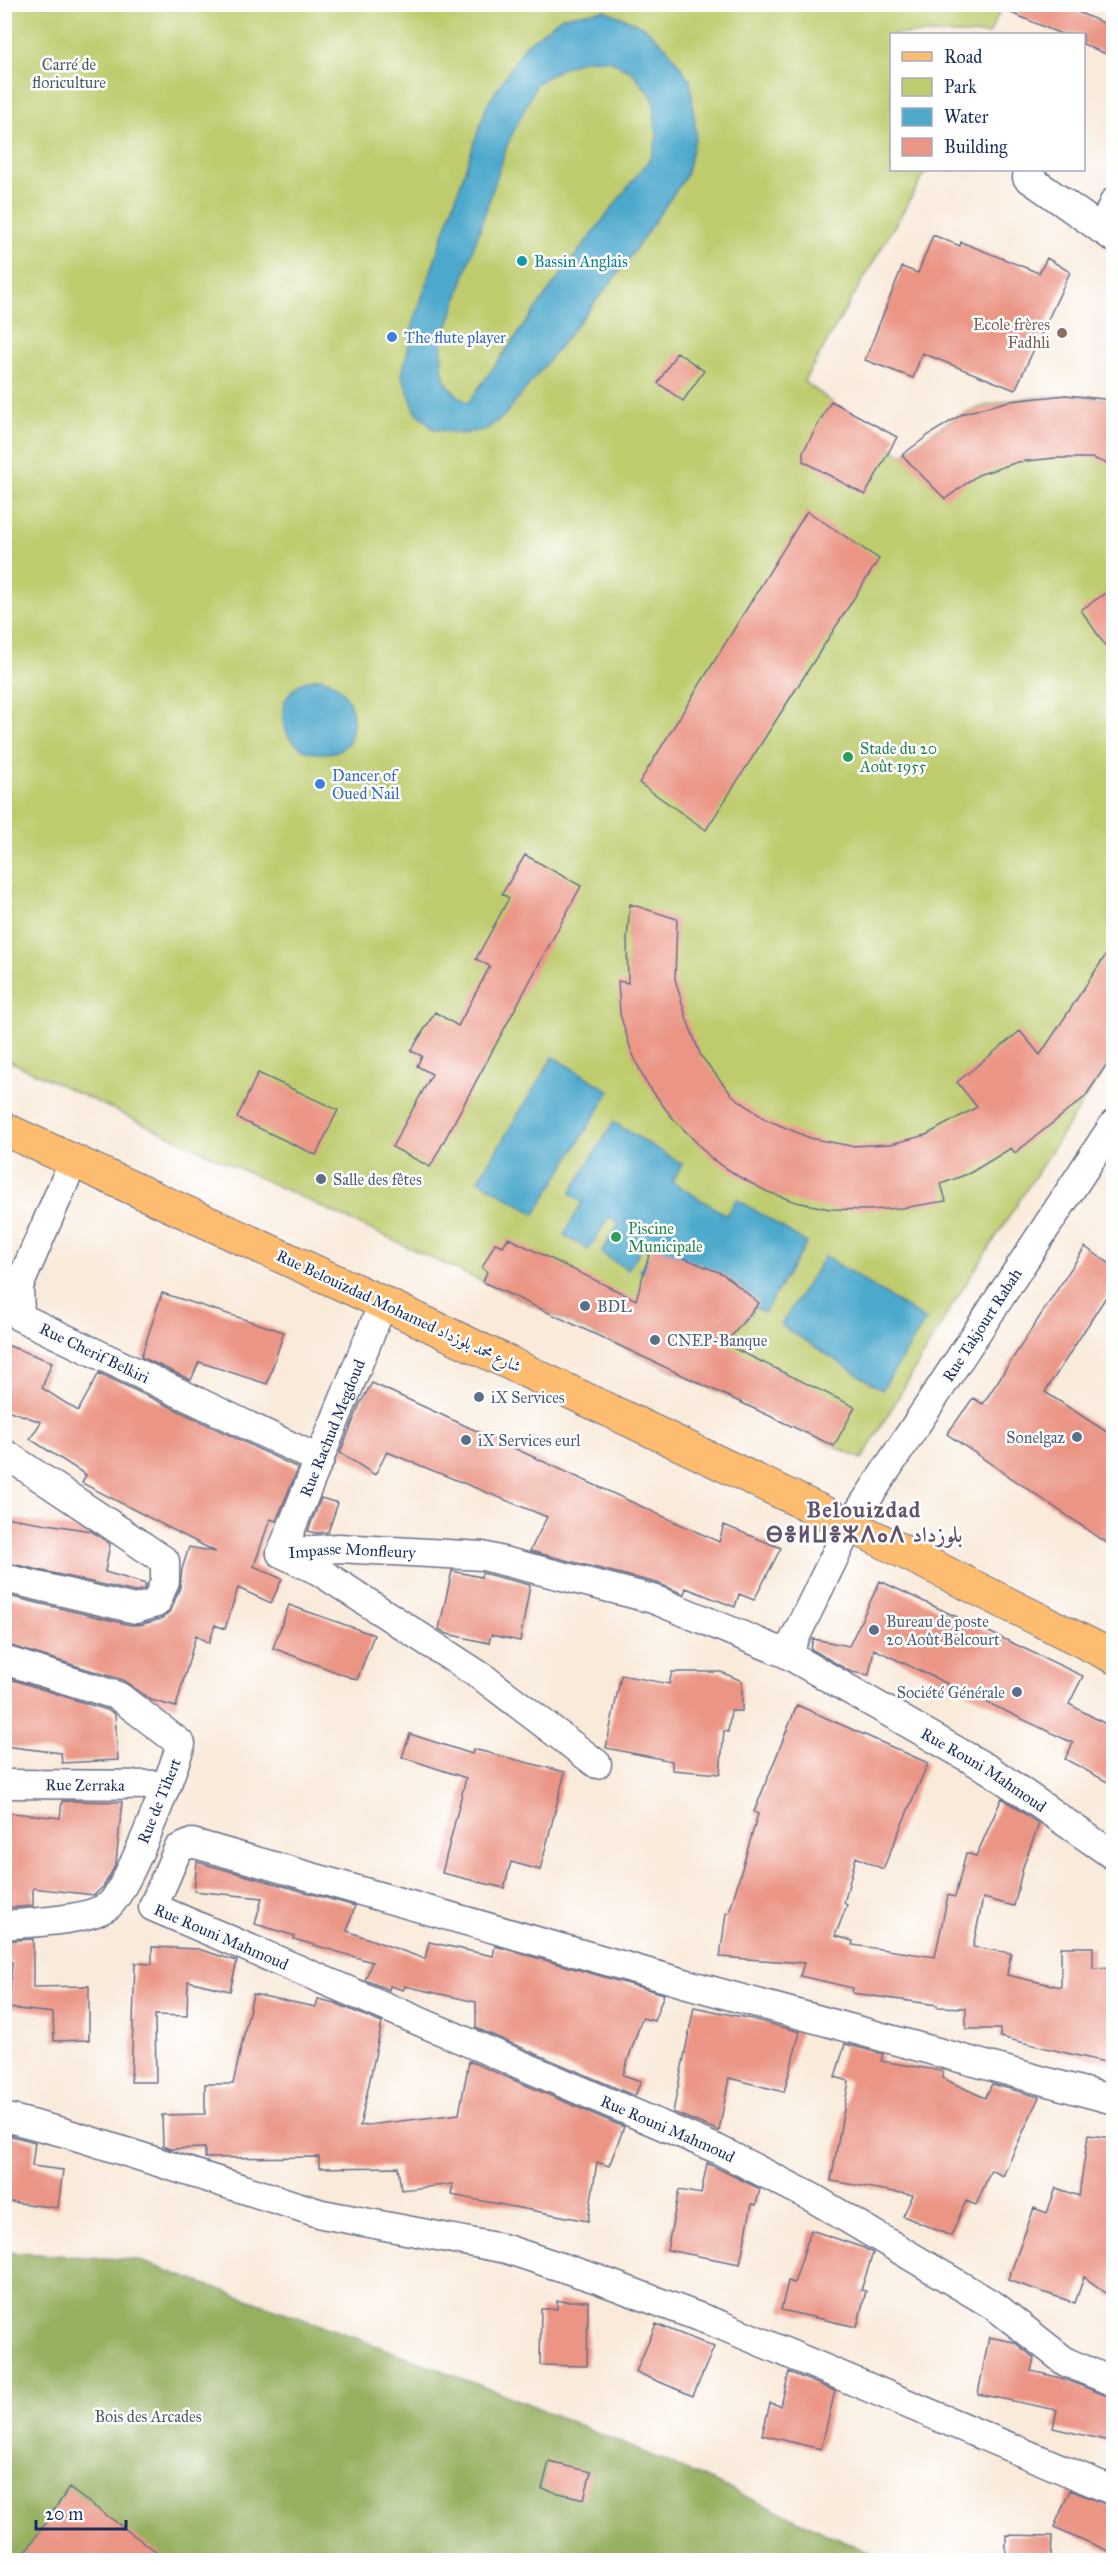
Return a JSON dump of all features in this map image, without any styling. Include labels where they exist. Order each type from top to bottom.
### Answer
[{"type":"main road","name":"Rue Belouizdad Mohamed شارع محمد بلوزداد","points":[[4,1129],[383,1303],[850,1525],[1113,1657]]},
{"type":"street","points":[[1027,177],[1108,234],[1113,202]]},
{"type":"street","name":"Rue Takjourt Rabah","points":[[850,1525],[1113,1124]]},
{"type":"street","name":"Rue Cherif Belkiri","points":[[73,1162],[19,1286],[21,1317],[320,1460]]},
{"type":"street","name":"Rue Rachud Megdoud","points":[[281,1553],[383,1303]]},
{"type":"street","points":[[4,1453],[165,1561],[165,1581],[156,1603],[135,1609],[4,1578]]},
{"type":"street","points":[[787,1654],[850,1525]]},
{"type":"street","name":"Impasse Monfleury","points":[[281,1553],[338,1548],[483,1556],[653,1599],[787,1654]]},
{"type":"street","name":"Impasse Monfleury","points":[[281,1553],[319,1572],[485,1679],[597,1764]]},
{"type":"street","name":"Rue Rouni Mahmoud","points":[[787,1654],[990,1770],[1113,1856]]},
{"type":"street","name":"Rue de Tihert","points":[[4,1660],[118,1695],[181,1744],[167,1785],[123,1886],[109,1905],[90,1914],[4,1925]]},
{"type":"street","name":"Rue Zerraka","points":[[4,1784],[167,1785]]},
{"type":"street","name":"Rue Rouni Mahmoud","points":[[1113,2100],[691,1985],[192,1843],[178,1849],[153,1907],[717,2149],[813,2198],[996,2307],[1066,2362],[1113,2382]]},
{"type":"street","points":[[4,2117],[66,2133],[322,2214],[506,2249],[597,2279],[723,2326],[1113,2491]]},
{"type":"green space","name":"Carré de floriculture","points":[[5,5],[1003,5],[989,33],[890,33],[890,171],[926,171],[804,381],[902,455],[955,418],[996,403],[1059,396],[1080,396],[1113,401],[1113,1055],[953,1304],[862,1459],[5,1059]]},
{"type":"green space","name":"Bois des Arcades","points":[[4,2252],[137,2260],[351,2336],[524,2402],[700,2476],[886,2560],[5,2560]]},
{"type":"water","points":[[604,10],[643,26],[667,48],[690,80],[696,133],[686,176],[623,267],[504,416],[487,429],[462,434],[433,429],[415,410],[402,376],[414,321],[487,105],[526,45],[562,17]],"holes":[[[586,59],[610,60],[632,72],[653,98],[657,138],[651,157],[559,277],[468,403],[452,391],[444,378],[442,344],[508,143],[537,83],[560,69]]]},
{"type":"water","points":[[321,678],[331,682],[345,695],[352,712],[353,722],[349,742],[344,747],[328,753],[307,751],[295,743],[286,732],[283,718],[284,705],[291,692],[303,683]]},
{"type":"water","points":[[553,1057],[610,1091],[535,1214],[478,1180]]},
{"type":"water","points":[[613,1122],[682,1164],[672,1182],[726,1215],[737,1199],[807,1243],[764,1313],[755,1307],[746,1320],[725,1307],[668,1288],[640,1271],[655,1247],[646,1241],[628,1270],[601,1253],[619,1224],[609,1217],[588,1250],[564,1235],[582,1202],[570,1194]]},
{"type":"water","points":[[825,1256],[926,1320],[882,1390],[781,1325]]},
{"type":"building","points":[[990,4],[1059,4],[1113,27],[1113,57],[1085,45],[1085,33],[1059,33]]},
{"type":"building","points":[[933,235],[960,246],[961,242],[1039,273],[1047,258],[1070,272],[1015,390],[922,353],[913,378],[865,360],[902,267],[918,273]]},
{"type":"building","points":[[677,352],[704,371],[683,401],[658,383]]},
{"type":"building","points":[[1066,395],[1113,400],[1113,466],[1092,458],[1055,458],[1018,462],[978,475],[945,499],[902,455],[964,413],[1010,401]]},
{"type":"building","points":[[831,401],[897,437],[865,495],[803,461],[803,452]]},
{"type":"building","points":[[807,511],[879,559],[706,830],[639,783]]},
{"type":"building","points":[[1113,588],[1113,657],[1081,610]]},
{"type":"building","points":[[525,855],[581,886],[430,1167],[392,1147],[432,1074],[417,1066],[422,1056],[411,1051],[435,1012],[458,1026],[490,966],[476,959],[509,898],[502,894]]},
{"type":"building","points":[[630,904],[677,919],[675,979],[701,1056],[732,1095],[765,1119],[810,1138],[851,1146],[891,1144],[926,1135],[977,1107],[957,1082],[1020,1031],[1040,1055],[1113,944],[1113,1055],[1085,1097],[1015,1153],[1011,1148],[970,1173],[941,1184],[946,1201],[902,1208],[869,1210],[830,1209],[796,1202],[768,1192],[712,1159],[670,1115],[645,1081],[631,1050],[620,1014],[618,981],[628,983],[627,939]]},
{"type":"building","points":[[258,1073],[338,1110],[316,1155],[237,1118]]},
{"type":"building","points":[[508,1238],[636,1300],[652,1245],[723,1274],[759,1303],[725,1344],[855,1407],[834,1446],[483,1282],[487,1272],[482,1268],[495,1243],[503,1246]]},
{"type":"building","points":[[1085,1247],[1113,1266],[1113,1286],[1045,1392],[1113,1436],[1113,1547],[947,1434],[973,1398],[983,1404]]},
{"type":"building","points":[[162,1293],[284,1332],[267,1384],[199,1362],[191,1380],[141,1357]]},
{"type":"building","points":[[4,1344],[52,1362],[42,1388],[78,1411],[99,1373],[298,1468],[276,1521],[270,1519],[254,1566],[282,1579],[271,1603],[238,1588],[225,1629],[215,1625],[209,1643],[196,1635],[176,1707],[151,1700],[123,1680],[4,1644],[4,1595],[131,1625],[140,1625],[161,1619],[171,1610],[180,1587],[182,1569],[189,1547],[216,1552],[82,1483],[86,1475],[30,1439],[41,1422],[4,1409]]},
{"type":"building","points":[[372,1383],[719,1542],[724,1525],[781,1548],[754,1600],[739,1594],[735,1607],[686,1588],[684,1594],[657,1583],[530,1551],[547,1517],[387,1452],[375,1475],[340,1453],[360,1404]]},
{"type":"building","points":[[321,1498],[338,1503],[328,1532],[315,1533],[308,1531]]},
{"type":"building","points":[[4,1517],[91,1531],[110,1544],[105,1572],[146,1584],[144,1589],[135,1592],[4,1562]]},
{"type":"building","points":[[452,1571],[481,1577],[482,1573],[530,1585],[520,1641],[491,1635],[489,1643],[447,1634],[439,1629]]},
{"type":"building","points":[[880,1581],[1083,1676],[1069,1704],[1113,1728],[1113,1785],[1065,1759],[1073,1743],[874,1649],[869,1675],[851,1672],[811,1649],[813,1639],[849,1646]]},
{"type":"building","points":[[289,1605],[374,1635],[357,1680],[273,1648]]},
{"type":"building","points":[[672,1672],[721,1672],[742,1681],[742,1711],[731,1711],[728,1732],[724,1731],[720,1774],[672,1770],[672,1761],[606,1748],[621,1675],[669,1684]]},
{"type":"building","points":[[4,1677],[115,1714],[118,1760],[62,1763],[61,1753],[4,1746]]},
{"type":"building","points":[[797,1705],[928,1763],[883,1869],[856,1857],[844,1903],[847,1905],[835,1936],[853,1941],[852,1945],[935,1957],[948,1895],[955,1897],[966,1853],[976,1856],[1002,1798],[1039,1824],[1023,1867],[1014,1906],[983,1898],[973,1947],[1011,1953],[1007,1975],[1061,1987],[1061,1947],[1093,1947],[1093,1968],[1113,1967],[1113,2064],[1000,2037],[1000,2029],[966,2029],[966,2008],[937,2007],[937,2005],[852,1993],[853,1988],[800,1976],[804,1963],[720,1957],[726,1913],[729,1913],[758,1814],[754,1812]]},
{"type":"building","points":[[410,1734],[472,1754],[473,1749],[565,1772],[540,1870],[511,1862],[504,1888],[442,1873],[466,1778],[402,1757]]},
{"type":"building","points":[[62,1801],[122,1802],[116,1863],[112,1871],[103,1887],[94,1895],[33,1888],[33,1906],[4,1908],[4,1812],[60,1818]]},
{"type":"building","points":[[197,1862],[355,1906],[347,1931],[425,1959],[429,1942],[493,1956],[495,1946],[664,1994],[654,2021],[642,2018],[623,2075],[641,2081],[635,2096],[476,2028],[476,2002],[405,1986],[403,1990],[390,1986],[389,1990],[365,1980],[372,1962],[294,1939],[295,1936],[255,1924],[262,1898],[194,1891]]},
{"type":"building","points":[[33,1939],[33,1987],[89,1986],[89,2040],[54,2041],[53,2013],[9,2008],[12,1962],[4,1962],[4,1941]]},
{"type":"building","points":[[152,1947],[198,1949],[237,1961],[230,1991],[188,1981],[187,2016],[155,2015],[156,2082],[131,2082],[135,1963],[152,1964]]},
{"type":"building","points":[[253,1994],[316,2007],[318,1999],[335,2003],[382,2023],[360,2126],[459,2114],[469,2061],[624,2127],[609,2166],[597,2162],[588,2221],[451,2195],[453,2184],[401,2190],[398,2167],[319,2168],[319,2157],[205,2158],[205,2148],[170,2149],[163,2146],[162,2115],[205,2114],[205,2084],[233,2084]]},
{"type":"building","points":[[694,2007],[800,2032],[784,2092],[729,2078],[719,2131],[673,2112]]},
{"type":"building","points":[[845,2044],[883,2054],[881,2061],[943,2071],[942,2078],[985,2098],[992,2084],[1039,2097],[1003,2176],[991,2170],[976,2205],[966,2201],[951,2236],[903,2216],[913,2195],[831,2181],[849,2081],[835,2077]]},
{"type":"building","points":[[4,2134],[35,2142],[32,2166],[63,2170],[58,2208],[4,2201]]},
{"type":"building","points":[[1088,2135],[1113,2138],[1113,2298],[1084,2277],[1075,2303],[1008,2280],[1034,2208],[1047,2213],[1056,2188],[1079,2196]]},
{"type":"building","points":[[707,2163],[760,2189],[756,2205],[752,2204],[740,2264],[667,2250],[679,2190],[701,2194]]},
{"type":"building","points":[[811,2230],[873,2253],[861,2290],[866,2291],[857,2327],[781,2310],[788,2281],[794,2283]]},
{"type":"building","points":[[557,2301],[588,2301],[587,2366],[540,2365],[541,2309],[557,2309]]},
{"type":"building","points":[[656,2324],[714,2347],[693,2396],[636,2372]]},
{"type":"building","points":[[989,2337],[1014,2342],[1034,2358],[1031,2371],[1061,2378],[1113,2398],[1113,2442],[1053,2428],[1057,2410],[978,2394]]},
{"type":"building","points":[[789,2372],[835,2391],[821,2449],[762,2435],[770,2403],[781,2406]]},
{"type":"building","points":[[549,2462],[591,2472],[584,2499],[542,2489]]},
{"type":"building","points":[[69,2488],[168,2560],[20,2560]]},
{"type":"building","points":[[1070,2490],[1113,2507],[1113,2553],[1054,2527]]},
{"type":"building","points":[[1006,2535],[1052,2536],[1051,2560],[1006,2560]]},
{"type":"place","name":"Bassin Anglais","points":[[522,261]]},
{"type":"place","name":"Ecole frères Fadhli","points":[[1062,333]]},
{"type":"place","name":"The flute player","points":[[392,337]]},
{"type":"place","name":"Stade du 20 Août 1955","points":[[848,757]]},
{"type":"place","name":"Dancer of Oued Nail","points":[[320,784]]},
{"type":"place","name":"Salle des fêtes","points":[[321,1179]]},
{"type":"place","name":"Piscine Municipale","points":[[616,1237]]},
{"type":"place","name":"BDL","points":[[585,1306]]},
{"type":"place","name":"CNEP-Banque","points":[[655,1340]]},
{"type":"place","name":"iX Services","points":[[479,1397]]},
{"type":"place","name":"Sonelgaz","points":[[1077,1437]]},
{"type":"place","name":"iX Services eurl","points":[[466,1440]]},
{"type":"place","name":"Bureau de poste 20 Août Belcourt","points":[[874,1630]]},
{"type":"place","name":"Société Générale","points":[[1017,1692]]},
{"type":"district","name":"Belouizdad ⴱⴻⵍⵡⴻⵣⴷⴰⴷ بلوزداد","points":[[864,1522]]}]
